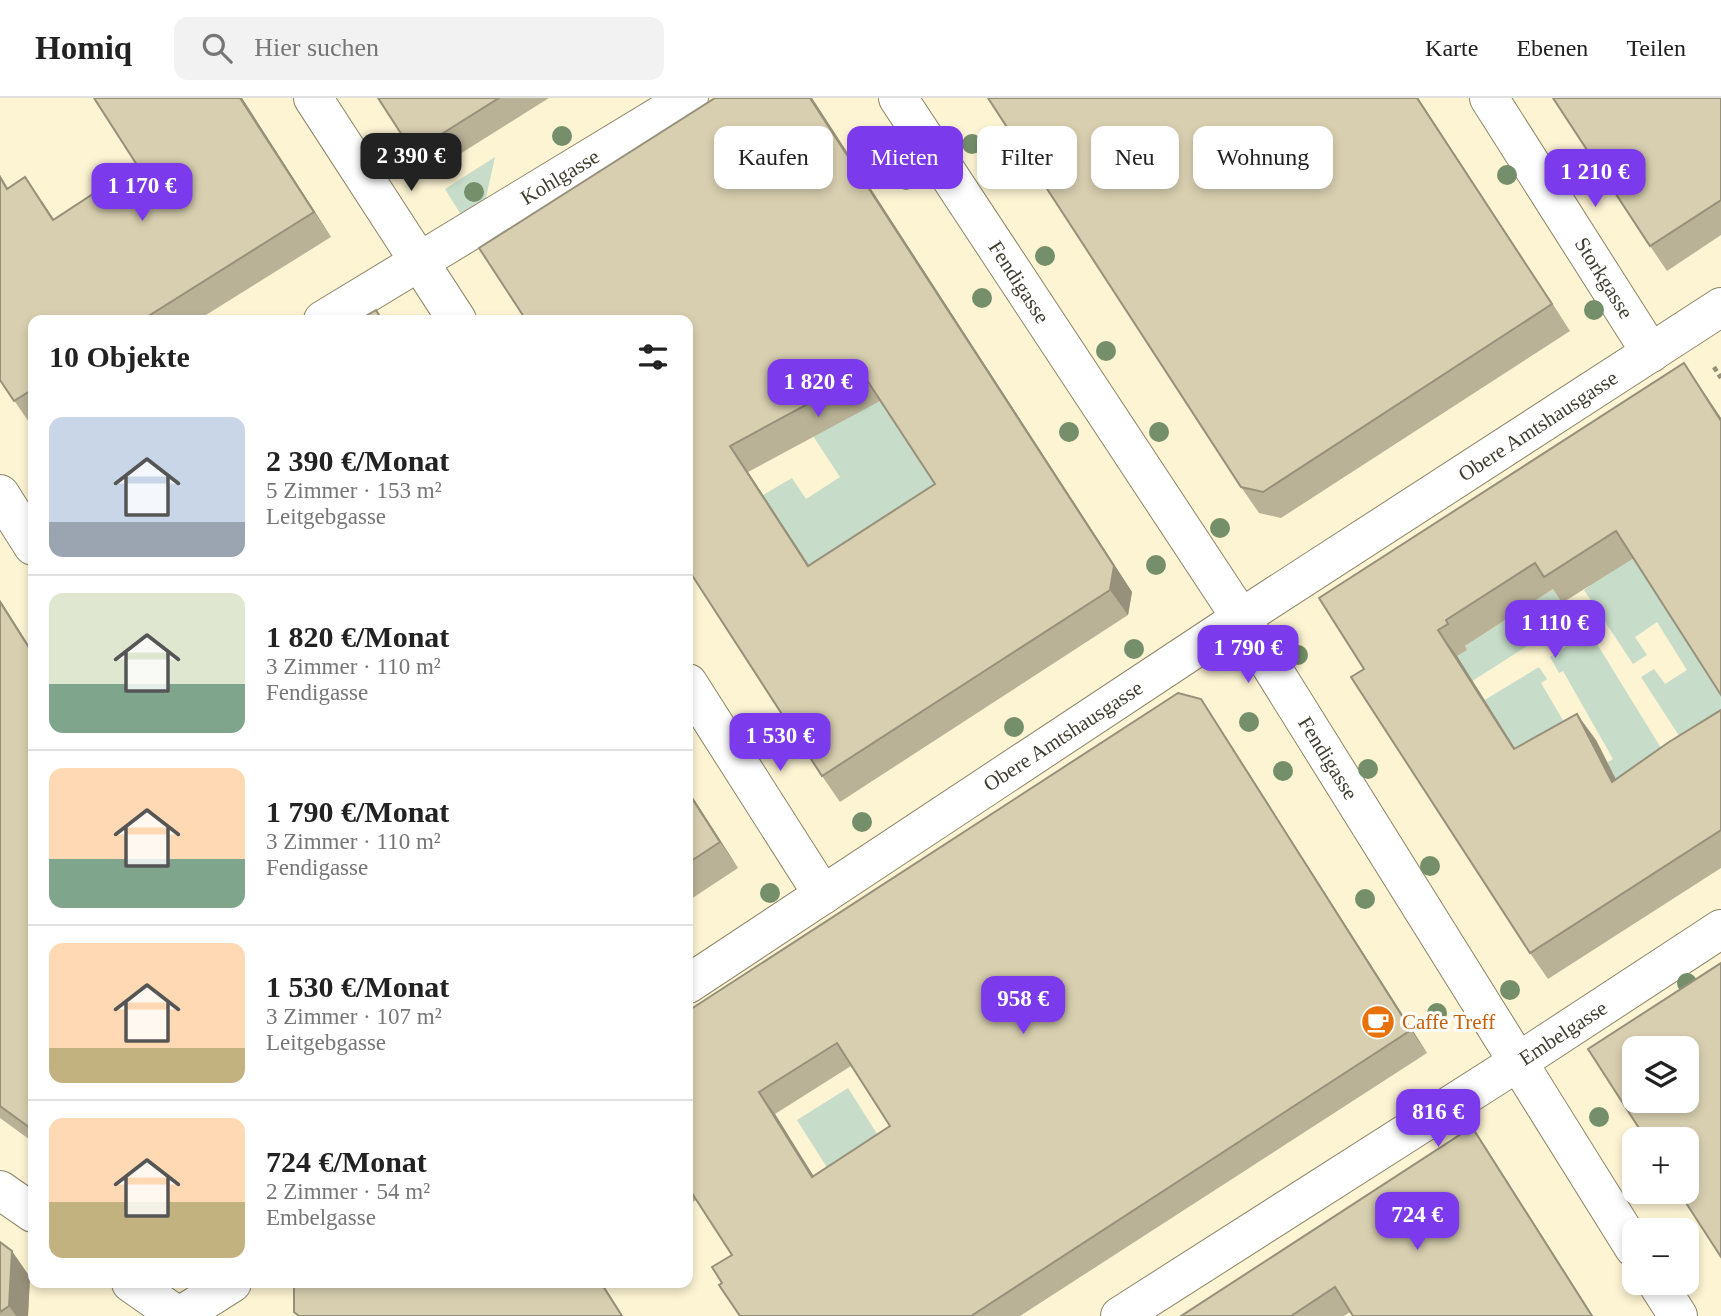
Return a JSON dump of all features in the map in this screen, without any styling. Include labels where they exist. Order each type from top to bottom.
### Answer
[{"type":"street","points":[[313,98],[454,315]]},
{"type":"street","name":"Kohlgasse","points":[[331,315],[689,98]]},
{"type":"street","name":"Fendigasse","points":[[898,98],[1241,618],[1622,1229]]},
{"type":"street","name":"Storkgasse","points":[[1489,98],[1651,353]]},
{"type":"street","name":"Obere Amtshausgasse","points":[[693,981],[1241,618],[1721,307]]},
{"type":"street","points":[[10,502],[28,536]]},
{"type":"street","points":[[693,691],[822,895]]},
{"type":"street","name":"Embelgasse","points":[[1120,1316],[1721,929]]},
{"type":"street","points":[[0,1190],[28,1210]]},
{"type":"street","points":[[138,1288],[179,1316],[224,1288]]},
{"type":"street","points":[[1665,1295],[1678,1316]]},
{"type":"green space","points":[[495,157],[485,202],[463,218],[445,189]]},
{"type":"green space","points":[[868,361],[938,488],[826,592],[763,495],[792,478],[806,499],[840,477],[813,436]]},
{"type":"green space","points":[[1612,522],[1721,693],[1721,762],[1685,745],[1641,677],[1654,669],[1665,684],[1687,670],[1657,622],[1635,637],[1647,655],[1633,664],[1584,590],[1591,585]]},
{"type":"green space","points":[[1553,589],[1562,603],[1567,600],[1576,615],[1466,685],[1450,660],[1466,650],[1465,646]]},
{"type":"green space","points":[[1589,631],[1666,756],[1549,812],[1478,704],[1539,667],[1547,679],[1541,683],[1593,771],[1613,759],[1563,671],[1559,673],[1550,657]]},
{"type":"green space","points":[[848,1088],[884,1145],[833,1177],[797,1120]]},
{"type":"building","points":[[94,98],[240,98],[314,212],[150,315],[28,315],[28,392],[14,401],[0,380],[0,177],[7,189],[25,177],[53,220],[137,165]]},
{"type":"building","points":[[378,98],[499,98],[413,152]]},
{"type":"building","points":[[715,98],[810,98],[828,126],[714,126],[714,189],[833,189],[833,133],[847,155],[847,189],[869,189],[1114,566],[1110,590],[822,776],[693,577],[693,315],[523,315],[479,248]],"holes":[[[863,374],[935,484],[808,566],[730,446]]]},
{"type":"building","points":[[988,98],[1417,98],[1552,304],[1263,492],[1241,487],[1047,189],[1077,189],[1077,126],[1006,126]]},
{"type":"building","points":[[1553,98],[1721,98],[1721,200],[1650,246]]},
{"type":"building","points":[[1684,363],[1721,421],[1721,695],[1616,531],[1544,577],[1535,563],[1446,620],[1448,624],[1438,630],[1514,749],[1577,714],[1612,782],[1721,710],[1721,830],[1530,953],[1351,677],[1364,669],[1319,598]]},
{"type":"building","points":[[0,602],[28,646],[28,1126],[0,1106]]},
{"type":"building","points":[[1178,693],[1201,699],[1411,1030],[971,1316],[740,1316],[719,1285],[722,1283],[712,1267],[732,1255],[693,1195],[693,1008]],"holes":[[[837,1043],[890,1126],[812,1177],[759,1092]]]},
{"type":"building","points":[[693,800],[720,842],[693,860]]},
{"type":"building","points":[[1721,963],[1721,1257],[1699,1223],[1699,1218],[1696,1218],[1687,1204],[1699,1204],[1699,1127],[1638,1127],[1629,1113],[1699,1113],[1699,1036],[1622,1036],[1622,1102],[1588,1049]]},
{"type":"building","points":[[1472,1127],[1592,1316],[1353,1316],[1335,1287],[1291,1316],[1181,1316]]},
{"type":"building","points":[[0,1242],[12,1251],[9,1306],[0,1312]]},
{"type":"building","points":[[294,1288],[604,1288],[622,1316],[299,1316],[294,1312]]},
{"type":"place","name":"Caffe Treff","points":[[1378,1022]]}]
